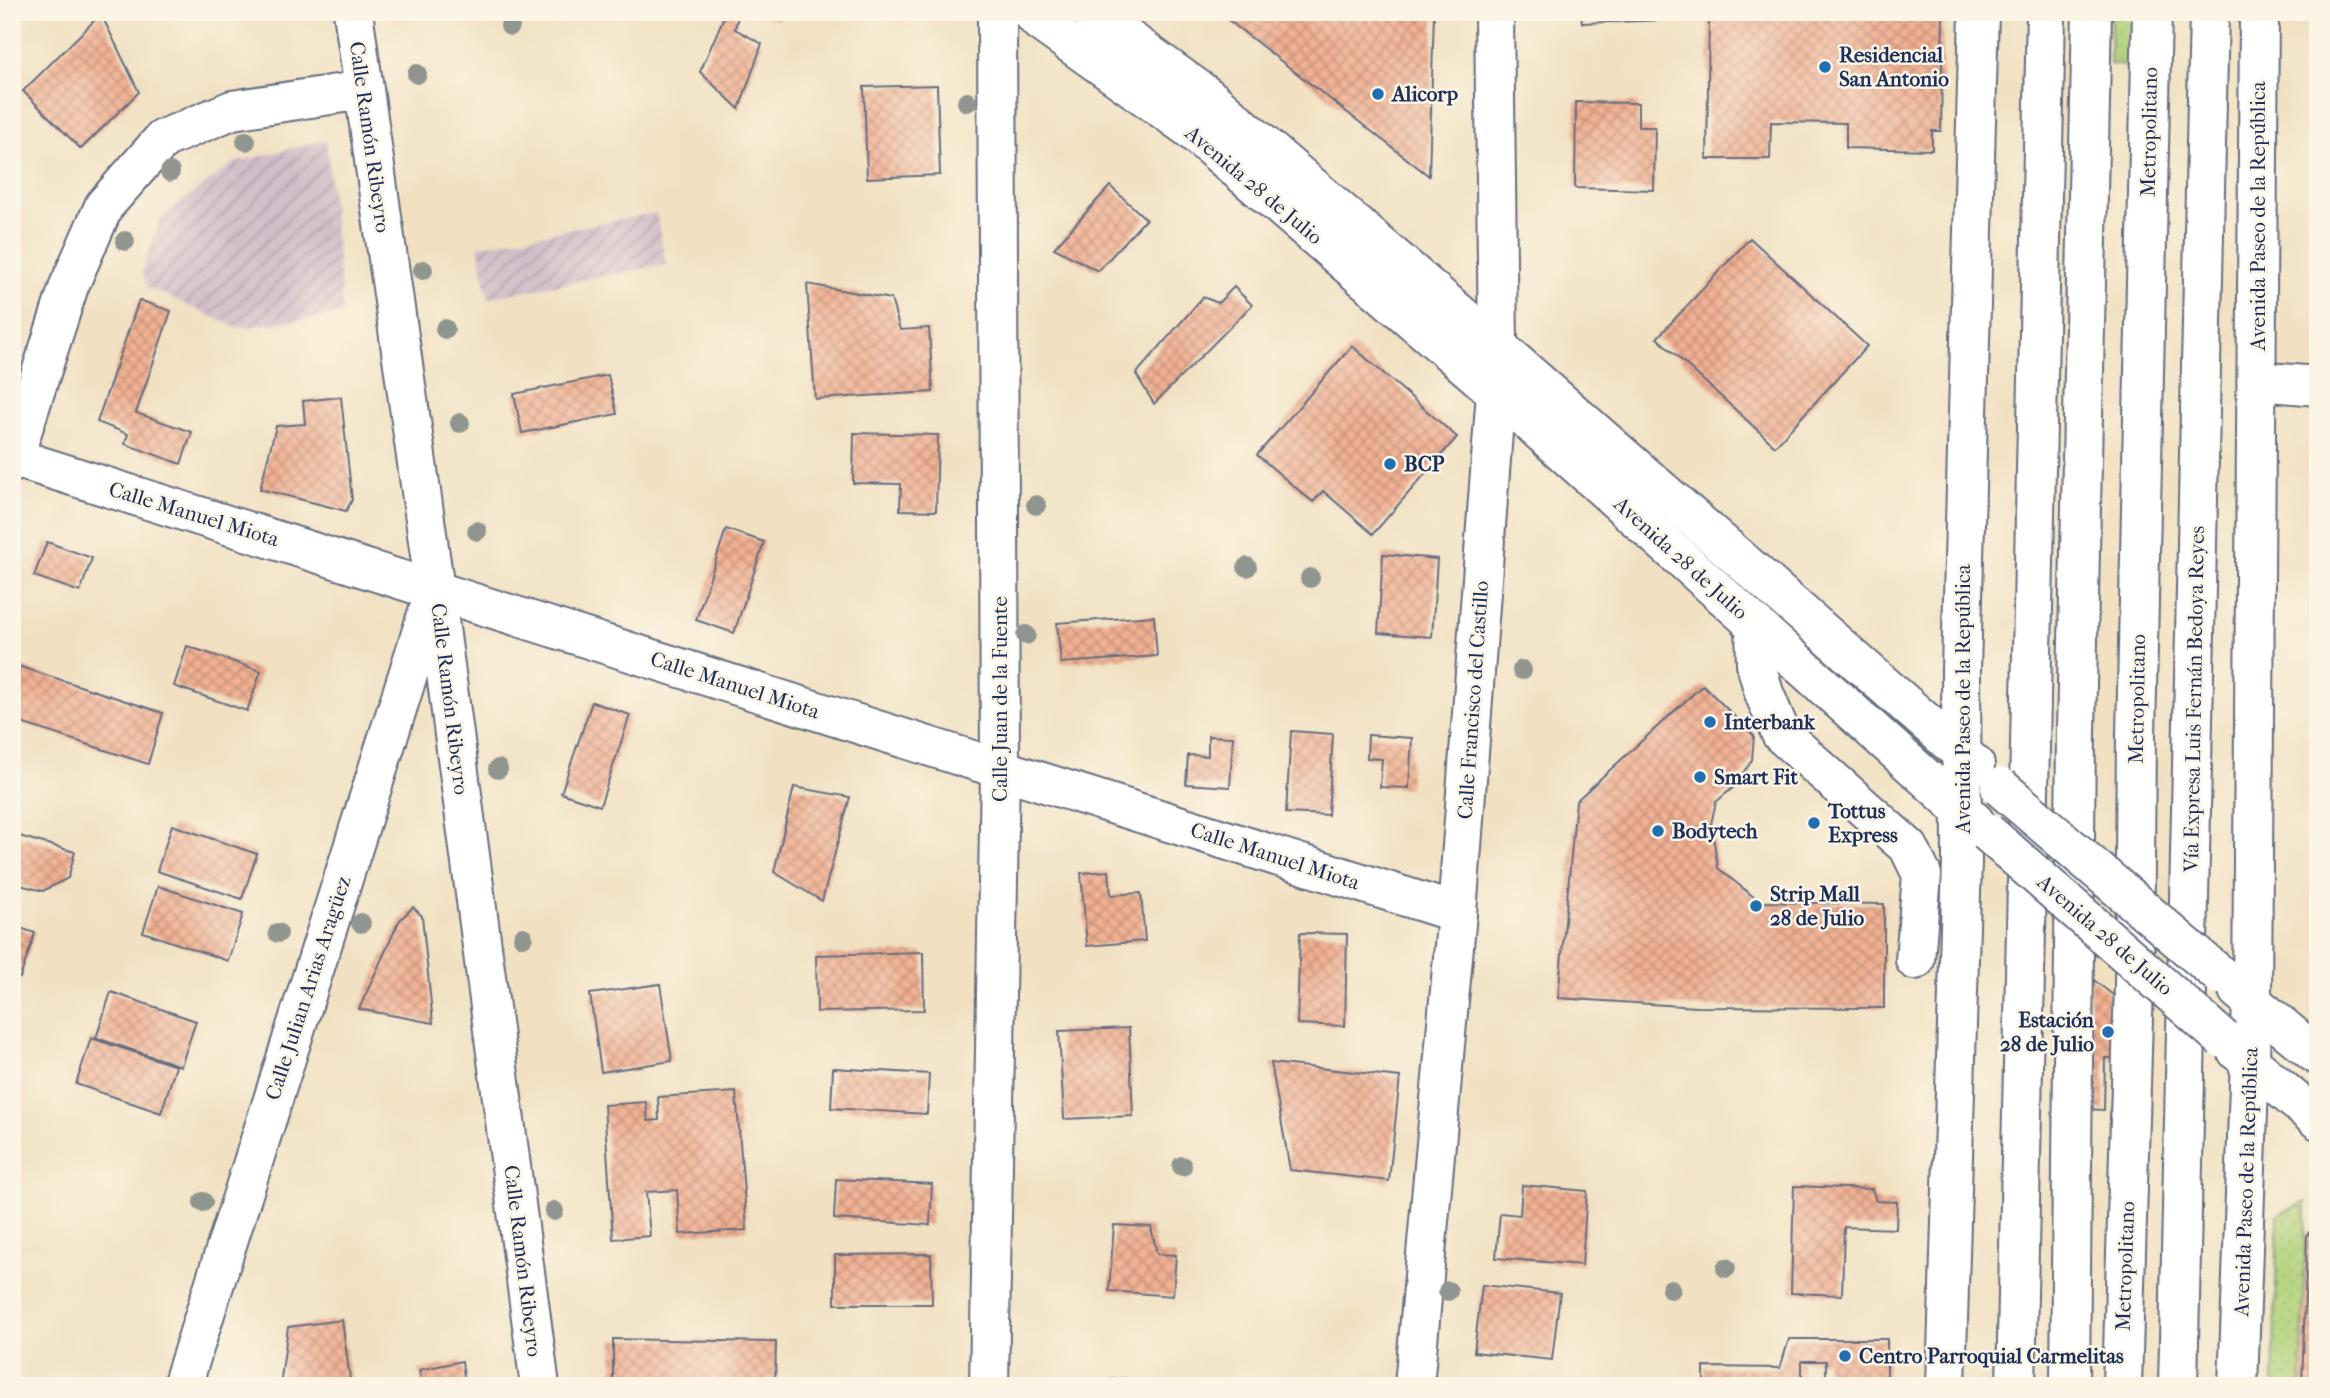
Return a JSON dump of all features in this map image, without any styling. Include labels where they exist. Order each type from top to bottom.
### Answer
[{"type":"main road","name":"Calle Ramón Ribeyro","points":[[353,12],[435,590],[540,1386]]},
{"type":"main road","name":"Calle Juan de la Fuente","points":[[989,1386],[1000,769],[997,12]]},
{"type":"main road","name":"Avenida 28 de Julio","points":[[1031,12],[1040,22],[1189,128],[1496,392],[1975,821],[2318,1120]]},
{"type":"main road","name":"Avenida 28 de Julio","points":[[1091,12],[1207,96],[1498,346],[2000,787],[2318,1056]]},
{"type":"main road","name":"Calle Francisco del Castillo","points":[[1413,1386],[1457,913],[1496,392],[1498,346],[1494,12]]},
{"type":"main road","name":"Avenida Paseo de la República","points":[[1946,1386],[1975,821],[1962,754],[1961,670],[1979,12]]},
{"type":"main road","points":[[2016,1386],[2046,12]]},
{"type":"main road","points":[[2070,1386],[2076,731],[2092,12]]},
{"type":"main road","name":"Metropolitano","points":[[2122,1386],[2134,985],[2136,735],[2152,12]]},
{"type":"main road","name":"Vía Expresa Luis Fernán Bedoya Reyes","points":[[2178,1386],[2209,12]]},
{"type":"main road","name":"Avenida Paseo de la República","points":[[2238,1386],[2237,1051],[2252,1002],[2259,12]]},
{"type":"main road","points":[[13,459],[69,286],[104,206],[163,139],[232,110],[363,90]]},
{"type":"main road","points":[[2257,380],[2318,386]]},
{"type":"main road","name":"Calle Manuel Miota","points":[[13,459],[1457,913]]},
{"type":"main road","name":"Calle Julian Arias Aragüez","points":[[182,1386],[435,590]]},
{"type":"main road","points":[[1755,625],[1756,664],[1764,693],[1781,734],[1909,848],[1922,875],[1915,960]]},
{"type":"shaded area","points":[[326,140],[343,314],[237,328],[147,287],[142,271],[161,218],[233,163]]},
{"type":"shaded area","points":[[656,213],[666,264],[488,298],[478,246]]},
{"type":"green space","points":[[2111,12],[2135,12],[2135,67],[2110,64]]},
{"type":"green space","points":[[2306,1202],[2301,1386],[2273,1386],[2278,1215]]},
{"type":"building","points":[[726,12],[739,12],[735,29],[762,44],[739,109],[700,72]]},
{"type":"building","points":[[755,12],[781,12],[777,20]]},
{"type":"building","name":"Alicorp","points":[[1218,12],[1434,12],[1429,176]]},
{"type":"building","points":[[1581,12],[1666,12],[1666,20],[1582,23]]},
{"type":"building","name":"Residencial San Antonio","points":[[1709,12],[1943,12],[1941,131],[1932,131],[1932,150],[1846,148],[1846,123],[1771,122],[1770,159],[1707,159]]},
{"type":"building","points":[[101,14],[139,92],[81,149],[23,91]]},
{"type":"building","points":[[937,85],[940,175],[867,178],[864,87]]},
{"type":"building","points":[[1576,102],[1638,103],[1638,127],[1655,127],[1654,190],[1575,188]]},
{"type":"building","points":[[1110,186],[1146,219],[1098,271],[1054,248]]},
{"type":"building","points":[[1750,238],[1867,346],[1775,446],[1657,338]]},
{"type":"building","points":[[807,284],[891,299],[900,330],[929,328],[933,392],[815,399]]},
{"type":"building","points":[[1234,287],[1252,305],[1154,404],[1136,374],[1203,297],[1218,303]]},
{"type":"building","points":[[139,300],[171,311],[136,413],[192,432],[181,464],[125,444],[128,434],[97,422]]},
{"type":"building","points":[[1352,346],[1457,437],[1373,534],[1323,491],[1313,502],[1257,455]]},
{"type":"building","points":[[608,375],[617,414],[522,433],[514,394]]},
{"type":"building","points":[[341,397],[352,500],[346,511],[260,489],[276,426],[305,424],[303,401]]},
{"type":"building","points":[[854,433],[938,435],[936,511],[900,510],[901,484],[853,483]]},
{"type":"building","points":[[726,529],[764,542],[734,633],[696,620]]},
{"type":"building","points":[[47,542],[92,558],[80,592],[34,576]]},
{"type":"building","points":[[1383,554],[1437,559],[1432,637],[1378,633]]},
{"type":"building","points":[[1154,616],[1157,656],[1061,663],[1057,623]]},
{"type":"building","points":[[187,646],[261,671],[247,711],[174,686]]},
{"type":"building","points":[[12,664],[163,713],[148,764],[12,720]]},
{"type":"building","points":[[1703,685],[1754,736],[1752,760],[1735,786],[1716,802],[1711,824],[1718,868],[1760,902],[1884,904],[1884,1008],[1697,1007],[1558,998],[1576,801]]},
{"type":"building","points":[[592,702],[630,715],[600,806],[561,793]]},
{"type":"building","points":[[1291,731],[1333,734],[1328,815],[1286,813]]},
{"type":"building","points":[[1368,735],[1412,738],[1409,788],[1380,787],[1382,759],[1367,758]]},
{"type":"building","points":[[1208,736],[1233,737],[1230,787],[1186,784],[1188,755],[1208,756]]},
{"type":"building","points":[[794,787],[850,797],[822,901],[774,872]]},
{"type":"building","points":[[2318,812],[2318,871],[2313,870]]},
{"type":"building","points":[[172,825],[257,854],[242,899],[157,871]]},
{"type":"building","points":[[12,834],[75,852],[68,878],[43,891],[12,883]]},
{"type":"building","points":[[1109,871],[1111,895],[1141,893],[1145,941],[1087,946],[1081,873]]},
{"type":"building","points":[[158,886],[243,914],[228,961],[143,932]]},
{"type":"building","points":[[413,907],[422,916],[433,1023],[359,1009],[399,921]]},
{"type":"building","points":[[12,925],[35,933],[20,978],[12,976]]},
{"type":"building","points":[[1300,933],[1347,934],[1345,1026],[1297,1024]]},
{"type":"building","points":[[923,952],[924,1010],[817,1012],[816,955]]},
{"type":"building","name":"Estación 28 de Julio","points":[[2090,977],[2127,1006],[2126,1058],[2105,1058],[2104,1110],[2088,1109]]},
{"type":"building","points":[[660,984],[672,1061],[601,1072],[590,994]]},
{"type":"building","points":[[111,992],[196,1021],[181,1066],[96,1038]]},
{"type":"building","points":[[1129,1028],[1133,1116],[1064,1119],[1059,1031]]},
{"type":"building","points":[[91,1038],[176,1066],[161,1113],[76,1084]]},
{"type":"building","points":[[1271,1063],[1400,1077],[1389,1181],[1290,1170]]},
{"type":"building","points":[[833,1068],[929,1074],[927,1114],[831,1108]]},
{"type":"building","points":[[736,1092],[747,1230],[680,1234],[677,1190],[646,1192],[650,1236],[613,1239],[604,1105],[646,1102],[648,1121],[659,1120],[658,1097]]},
{"type":"building","points":[[836,1179],[932,1184],[930,1225],[834,1219]]},
{"type":"building","points":[[1522,1185],[1587,1191],[1582,1265],[1496,1258],[1500,1213],[1520,1215]]},
{"type":"building","points":[[1794,1186],[1872,1189],[1876,1201],[1897,1202],[1896,1229],[1844,1227],[1842,1295],[1791,1293]]},
{"type":"building","points":[[2318,1224],[2318,1386],[2302,1386],[2307,1235]]},
{"type":"building","points":[[1114,1225],[1151,1227],[1157,1254],[1176,1255],[1173,1296],[1109,1291]]},
{"type":"building","points":[[931,1254],[932,1304],[835,1304],[835,1255]]},
{"type":"building","points":[[1482,1285],[1560,1293],[1552,1360],[1474,1352]]},
{"type":"building","points":[[342,1320],[351,1386],[280,1386],[288,1327]]},
{"type":"building","points":[[613,1339],[776,1342],[775,1386],[717,1386],[718,1383],[695,1383],[695,1386],[613,1386]]},
{"type":"building","points":[[1789,1339],[1887,1339],[1887,1386],[1826,1386],[1826,1361],[1802,1361],[1802,1386],[1704,1386],[1704,1367],[1780,1368]]},
{"type":"building","points":[[462,1361],[465,1386],[422,1386],[419,1370]]},
{"type":"building","points":[[1124,1378],[1125,1386],[1075,1386],[1075,1384]]},
{"type":"place","name":"Residencial San Antonio","points":[[1825,67]]},
{"type":"place","name":"Alicorp","points":[[1378,94]]},
{"type":"place","name":"BCP","points":[[1390,464]]},
{"type":"place","name":"Interbank","points":[[1710,722]]},
{"type":"place","name":"Smart Fit","points":[[1700,777]]},
{"type":"place","name":"Tottus Express","points":[[1814,823]]},
{"type":"place","name":"Bodytech","points":[[1658,831]]},
{"type":"place","name":"Strip Mall 28 de Julio","points":[[1756,906]]},
{"type":"place","name":"Estación 28 de Julio","points":[[2108,1032]]},
{"type":"place","name":"Centro Parroquial Carmelitas","points":[[1845,1356]]}]
